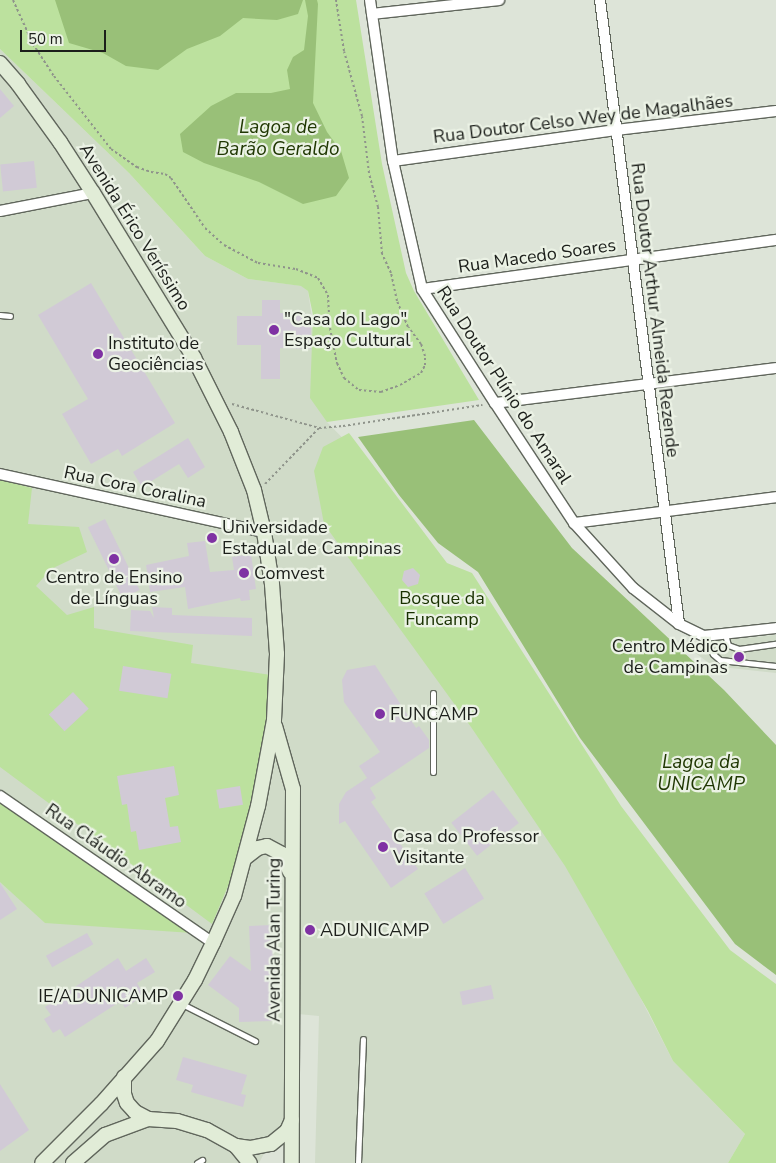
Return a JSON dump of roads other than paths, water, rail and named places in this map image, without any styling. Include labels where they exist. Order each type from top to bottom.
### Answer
[{"type":"street","name":"Rua Doutor Plínio do Amaral","points":[[370,0],[393,161],[422,289],[574,523],[633,588],[679,624],[704,636]]},
{"type":"street","points":[[372,14],[499,0]]},
{"type":"street","name":"Rua Doutor Arthur Almeida Rezende","points":[[600,0],[663,510],[679,624]]},
{"type":"street","name":"Avenida Érico Veríssimo","points":[[0,63],[18,84],[60,142],[93,193],[194,358],[240,452],[254,490],[264,532],[272,584],[277,654],[274,720],[258,806],[234,896],[213,943],[182,1004],[157,1041],[61,1146],[42,1163]]},
{"type":"street","name":"Rua Doutor Celso Wey de Magalhães","points":[[393,161],[616,130],[776,111]]},
{"type":"street","points":[[0,211],[93,193]]},
{"type":"street","name":"Rua Macedo Soares","points":[[422,289],[776,240]]},
{"type":"street","points":[[495,403],[776,368]]},
{"type":"street","name":"Rua Cora Coralina","points":[[0,474],[264,532]]},
{"type":"street","points":[[574,523],[663,510],[776,497]]},
{"type":"street","points":[[704,636],[776,628]]},
{"type":"street","name":"Avenida Alan Turing","points":[[274,720],[293,789],[292,1163]]},
{"type":"street","name":"Rua Cláudio Abramo","points":[[0,796],[213,943]]},
{"type":"street","points":[[245,858],[258,848],[267,846],[275,849],[287,862],[292,880]]},
{"type":"street","points":[[124,1077],[124,1094],[127,1103],[135,1112],[148,1119],[192,1124],[236,1146],[250,1148],[271,1144],[287,1131],[293,1118]]},
{"type":"street","points":[[73,1163],[105,1135],[148,1119]]},
{"type":"street","points":[[61,1146],[72,1151],[73,1163]]},
{"type":"street","points":[[236,1146],[250,1163]]},
{"type":"lane","points":[[0,315],[10,316]]},
{"type":"lane","points":[[725,634],[728,645],[739,649],[776,644]]},
{"type":"lane","points":[[704,636],[713,654],[720,660],[776,666]]},
{"type":"lane","points":[[433,693],[434,772]]},
{"type":"lane","points":[[182,1004],[256,1041]]},
{"type":"lane","points":[[358,1163],[363,1038]]},
{"type":"water","points":[[55,0],[303,0],[298,14],[277,20],[243,18],[220,36],[187,49],[158,70],[126,66],[103,53],[69,43]]},
{"type":"water","name":"Lagoa de Barão Geraldo","points":[[305,0],[317,0],[318,4],[313,103],[327,132],[341,151],[349,178],[336,196],[303,204],[259,182],[204,163],[183,152],[180,134],[211,106],[236,93],[271,93],[290,89],[287,70],[293,57],[304,50],[308,16]]},
{"type":"water","name":"Lagoa da UNICAMP","points":[[474,420],[572,548],[724,690],[776,745],[776,975],[735,944],[580,738],[478,572],[438,543],[399,495],[358,437]]},
{"type":"place","name":"\"Casa do Lago\" Espaço Cultural","points":[[274,330]]},
{"type":"place","name":"Instituto de Geociências","points":[[98,354]]},
{"type":"place","name":"Universidade Estadual de Campinas","points":[[212,538]]},
{"type":"place","name":"Centro de Ensino de Línguas","points":[[114,559]]},
{"type":"place","name":"Comvest","points":[[244,573]]},
{"type":"place","name":"Centro Médico de Campinas","points":[[739,657]]},
{"type":"place","name":"FUNCAMP","points":[[380,714]]},
{"type":"place","name":"Casa do Professor Visitante","points":[[383,847]]},
{"type":"place","name":"ADUNICAMP","points":[[310,930]]},
{"type":"place","name":"IE/ADUNICAMP","points":[[178,996]]},
{"type":"park label","name":"Bosque da Funcamp","points":[[442,609]]}]
